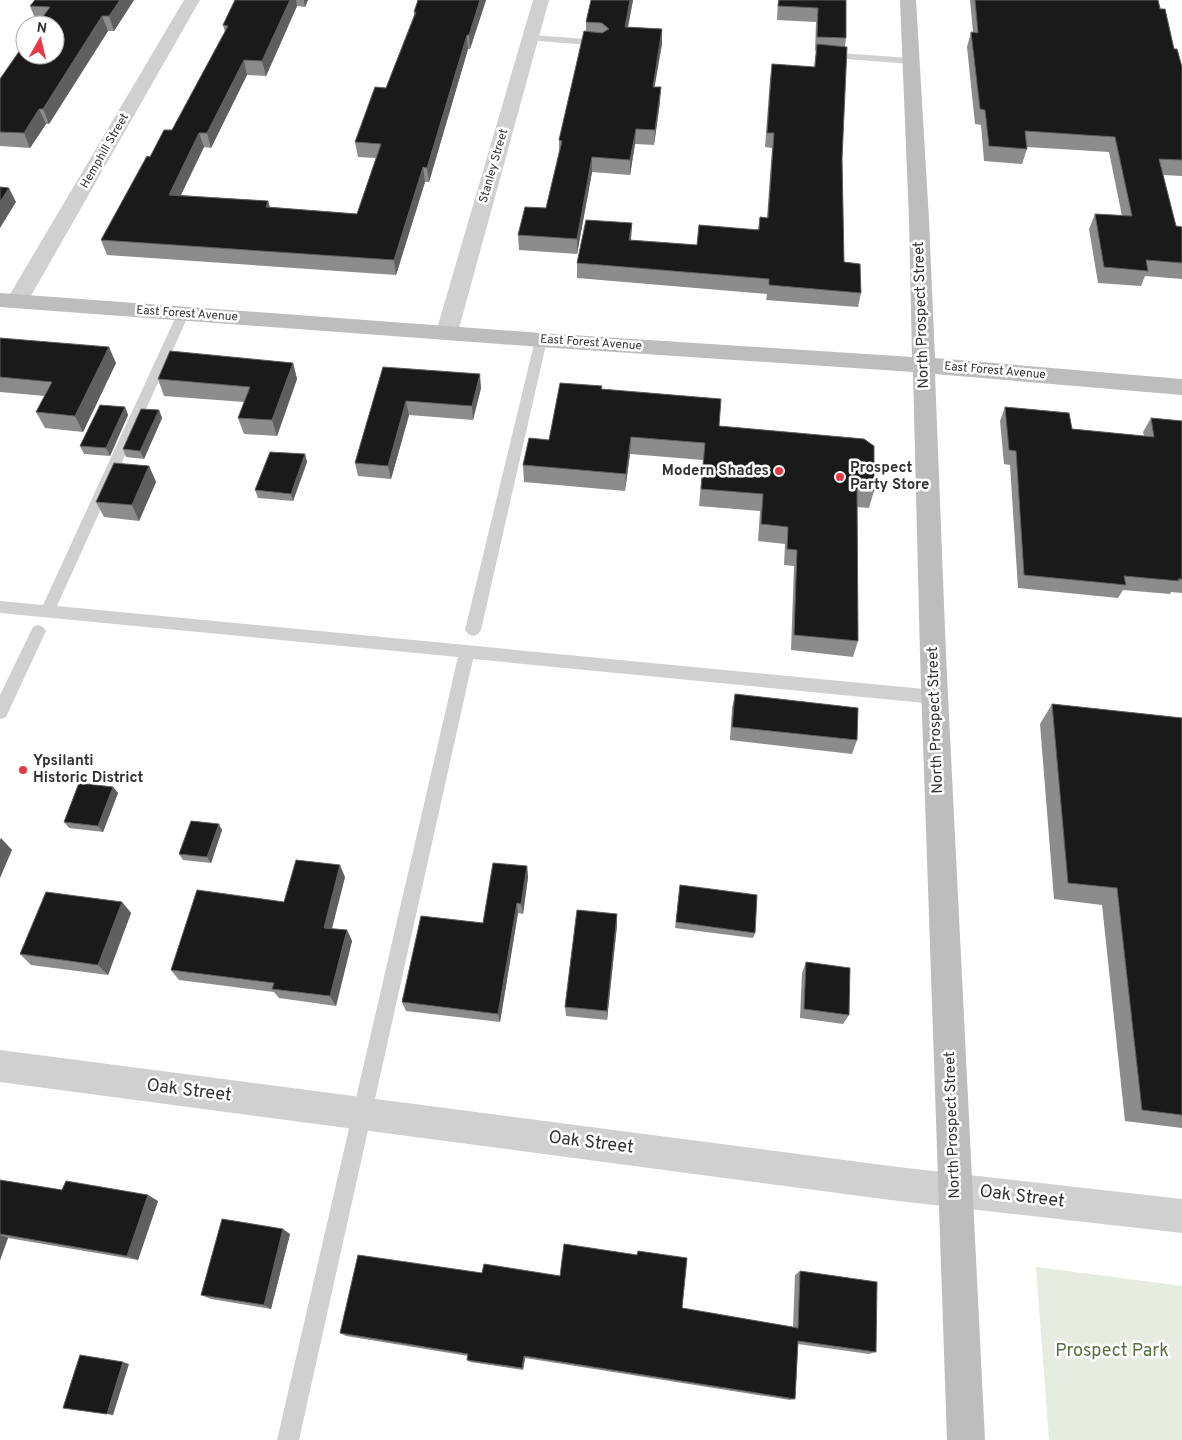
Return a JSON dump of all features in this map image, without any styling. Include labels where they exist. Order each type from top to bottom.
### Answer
[{"type":"main road","name":"North Prospect Street","points":[[908,0],[919,220],[935,697],[966,1440]]},
{"type":"main road","name":"East Forest Avenue","points":[[8,301],[541,340],[923,365],[1182,387]]},
{"type":"street","name":"Hemphill Street","points":[[8,301],[192,0]]},
{"type":"street","name":"Stanley Street","points":[[447,332],[541,0]]},
{"type":"street","name":"Oak Street","points":[[0,1066],[898,1184],[956,1189],[1182,1216]]},
{"type":"lane","points":[[530,38],[602,42]]},
{"type":"lane","points":[[817,55],[910,61]]},
{"type":"lane","points":[[47,612],[183,314]]},
{"type":"lane","points":[[472,630],[541,340]]},
{"type":"lane","points":[[0,607],[935,697]]},
{"type":"lane","points":[[0,712],[38,631]]},
{"type":"lane","points":[[288,1440],[467,653]]},
{"type":"green space","name":"Prospect Park","points":[[1036,1267],[1182,1286],[1182,1440],[1049,1440]]},
{"type":"building","points":[[35,0],[120,0],[109,16],[102,16],[43,109],[39,109],[24,133],[0,132],[0,79],[15,57],[15,65],[65,65],[65,15],[44,15],[50,7],[30,6]]},
{"type":"building","points":[[235,0],[290,0],[262,61],[244,60],[207,133],[199,133],[169,195],[268,201],[266,207],[357,214],[381,144],[355,142],[375,87],[386,88],[416,12],[414,12],[418,0],[480,0],[469,35],[467,35],[427,168],[423,167],[394,260],[101,240],[147,156],[150,157],[164,130],[172,130],[228,26],[223,25]]},
{"type":"building","points":[[591,0],[630,0],[625,27],[662,29],[653,87],[661,87],[655,130],[636,129],[630,160],[592,157],[577,239],[518,235],[525,207],[546,208],[562,141],[559,140],[584,31],[602,33],[609,29],[602,23],[586,22]]},
{"type":"building","points":[[779,0],[846,0],[846,38],[817,37],[818,8],[778,6]]},
{"type":"building","points":[[975,0],[1158,0],[1160,9],[1165,9],[1174,49],[1177,49],[1182,67],[1182,160],[1159,159],[1176,226],[1182,227],[1182,263],[1146,260],[1148,271],[1104,267],[1095,214],[1132,216],[1115,137],[1025,131],[1027,149],[989,146],[985,110],[980,109],[971,32],[978,33]]},
{"type":"building","points":[[817,44],[847,47],[842,159],[844,262],[860,264],[861,293],[769,285],[769,279],[577,263],[586,220],[632,223],[629,240],[697,245],[699,225],[759,230],[760,217],[768,218],[774,133],[767,133],[772,64],[815,67]]},
{"type":"building","points":[[0,187],[9,188],[0,202]]},
{"type":"building","points":[[0,338],[109,347],[75,416],[36,412],[52,382],[0,377]]},
{"type":"building","points":[[170,351],[293,363],[272,420],[238,418],[250,387],[158,379]]},
{"type":"building","points":[[383,367],[480,374],[472,406],[406,401],[388,466],[355,463]]},
{"type":"building","points":[[560,383],[602,386],[601,389],[721,399],[719,426],[864,439],[874,446],[874,491],[857,489],[858,641],[794,635],[797,550],[787,549],[788,527],[761,524],[763,494],[701,489],[705,443],[631,437],[626,474],[523,465],[529,438],[549,440]]},
{"type":"building","points":[[100,405],[125,407],[106,448],[80,446]]},
{"type":"building","points":[[1005,407],[1069,413],[1072,429],[1154,437],[1151,418],[1182,421],[1182,579],[1178,579],[1179,581],[1124,576],[1126,585],[1024,575],[1016,451],[1009,450]]},
{"type":"building","points":[[141,409],[159,410],[140,451],[123,449]]},
{"type":"building","points":[[270,452],[305,454],[291,494],[255,490]]},
{"type":"building","points":[[114,463],[149,466],[132,505],[96,502]]},
{"type":"building","points":[[735,694],[858,708],[857,740],[732,727]]},
{"type":"building","points":[[1052,704],[1182,718],[1182,1115],[1142,1110],[1117,888],[1068,883]]},
{"type":"building","points":[[79,783],[113,787],[98,826],[64,822]]},
{"type":"building","points":[[191,821],[219,824],[207,857],[179,854]]},
{"type":"building","points":[[296,860],[340,865],[324,928],[347,930],[330,996],[272,989],[274,983],[171,970],[197,890],[284,902]]},
{"type":"building","points":[[493,863],[527,866],[521,904],[517,903],[498,1014],[402,1002],[421,916],[483,923]]},
{"type":"building","points":[[680,885],[757,895],[755,933],[676,922]]},
{"type":"building","points":[[46,892],[122,902],[98,965],[20,954]]},
{"type":"building","points":[[577,910],[617,914],[607,1011],[565,1007]]},
{"type":"building","points":[[806,962],[850,968],[849,1015],[804,1009]]},
{"type":"building","points":[[0,1180],[62,1190],[66,1181],[148,1195],[127,1256],[0,1234]]},
{"type":"building","points":[[222,1219],[283,1229],[264,1305],[201,1295]]},
{"type":"building","points":[[564,1244],[637,1255],[638,1251],[687,1258],[682,1308],[798,1328],[800,1271],[877,1282],[876,1352],[798,1341],[795,1399],[524,1356],[522,1368],[467,1360],[468,1354],[340,1333],[358,1255],[482,1273],[484,1264],[560,1276]]},
{"type":"building","points":[[80,1355],[123,1362],[107,1414],[63,1408]]},
{"type":"place","name":"Modern Shades","points":[[779,471]]},
{"type":"place","name":"Prospect Party Store","points":[[840,477]]},
{"type":"place","name":"Ypsilanti Historic District","points":[[23,770]]}]
